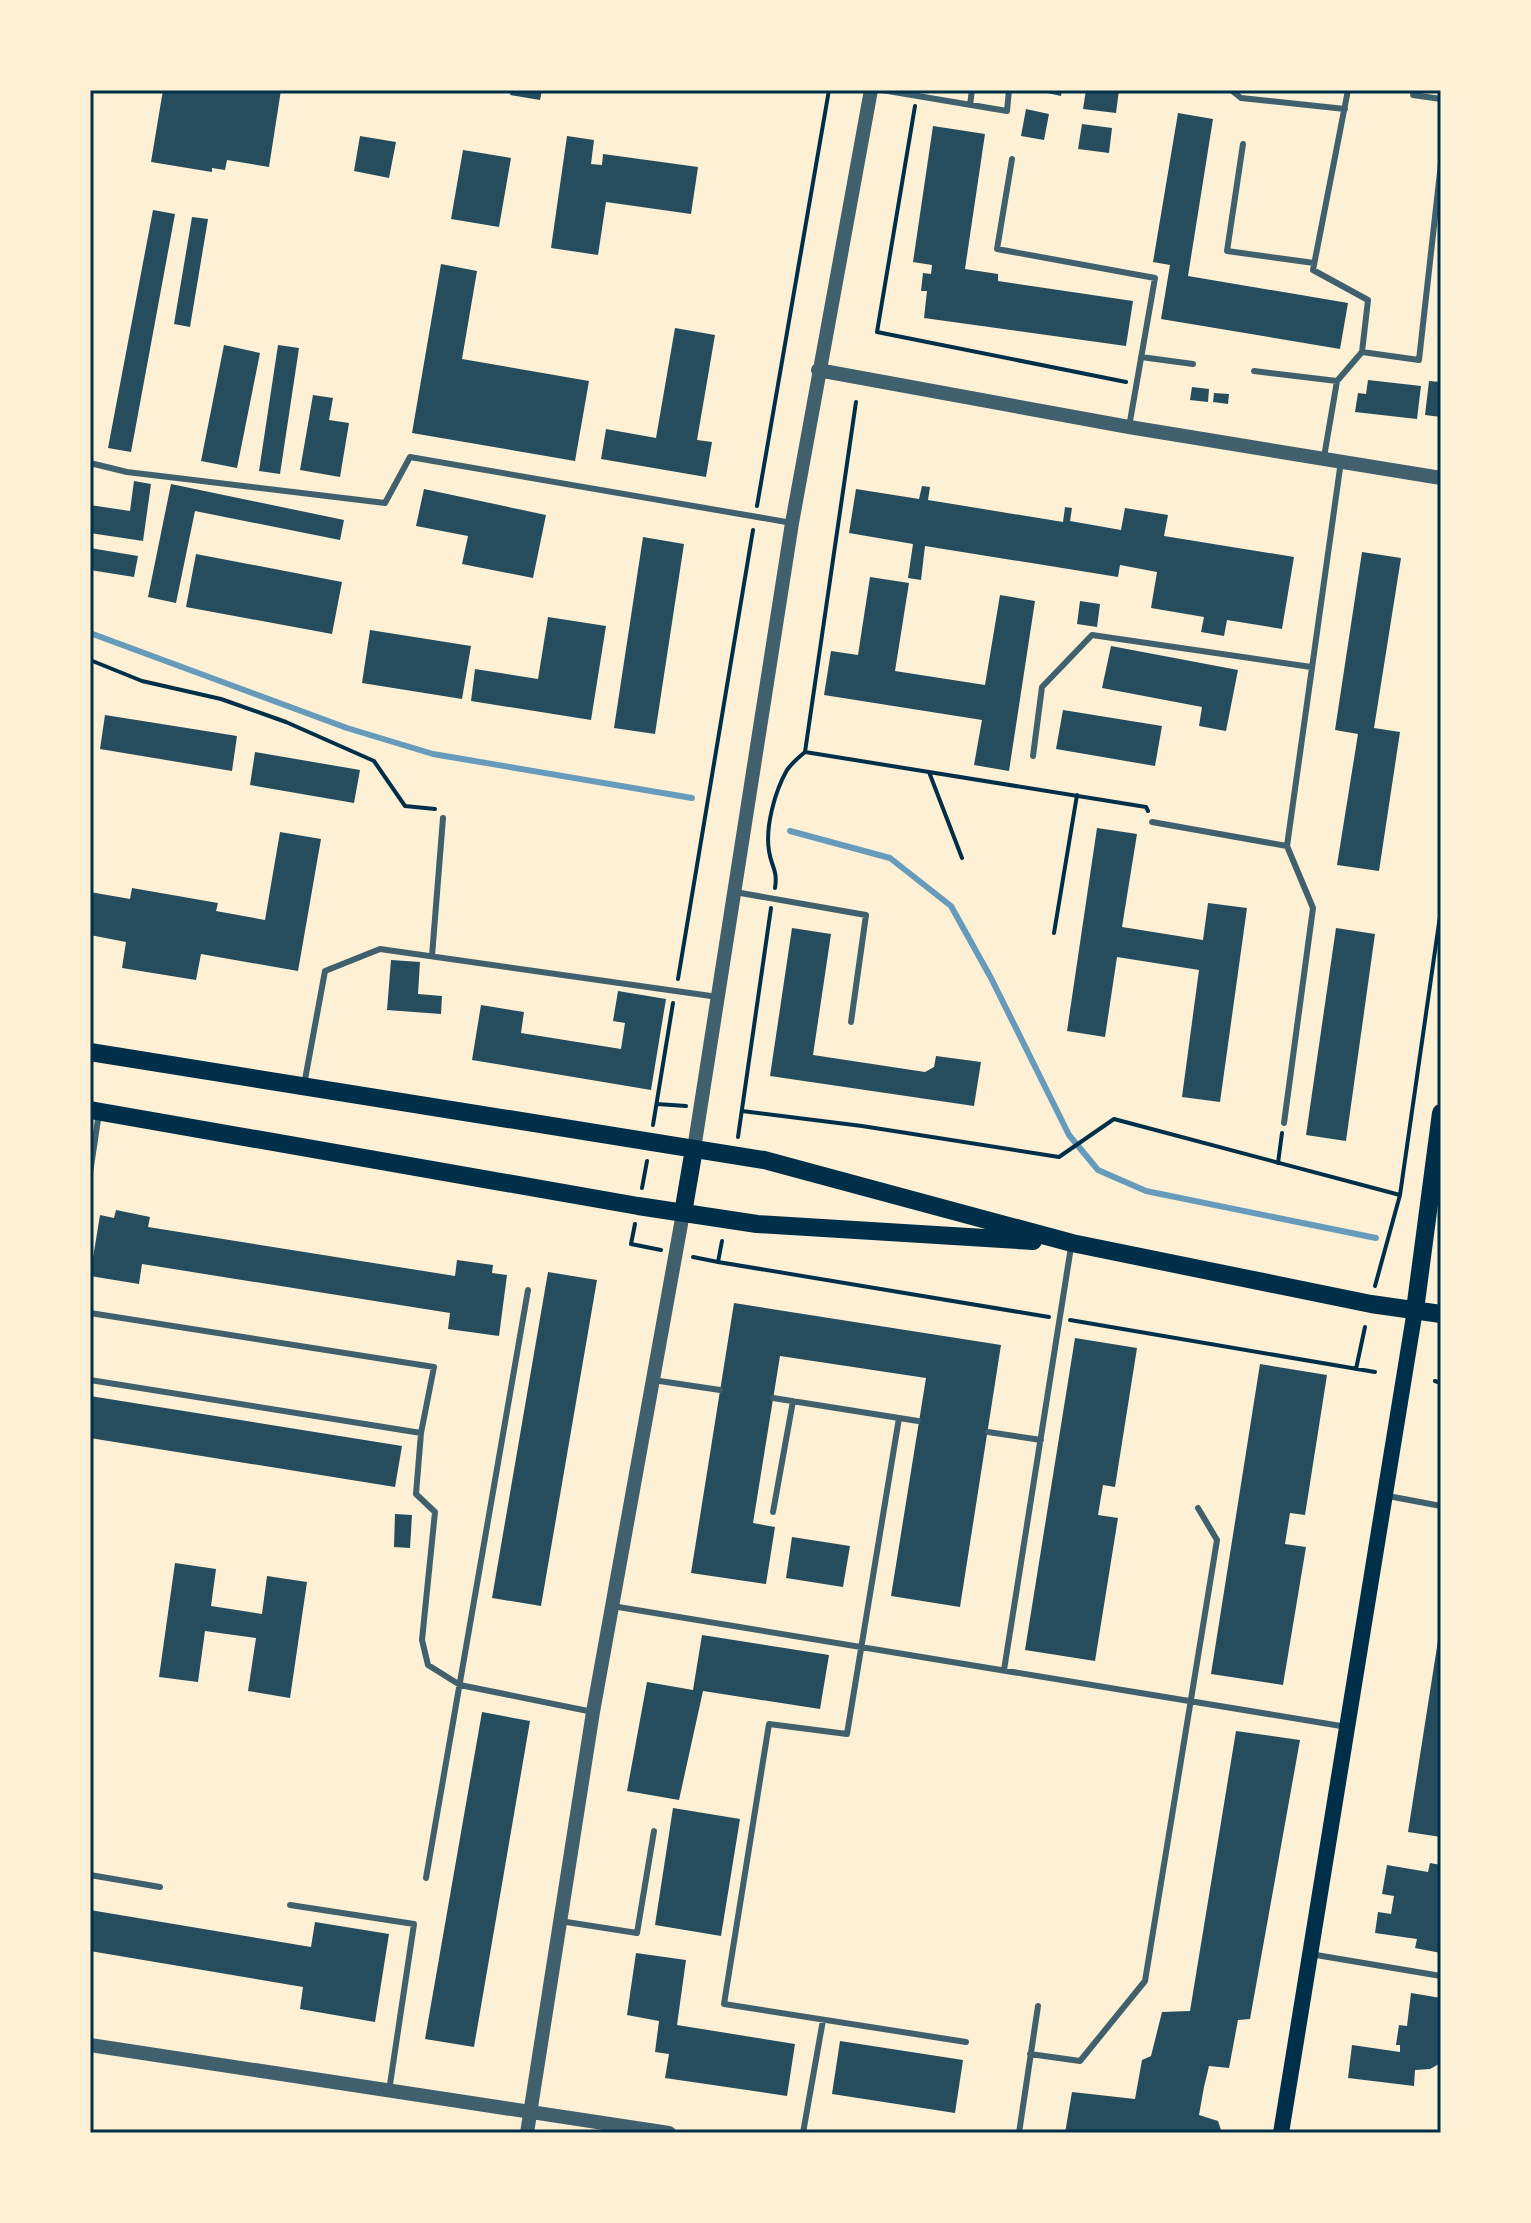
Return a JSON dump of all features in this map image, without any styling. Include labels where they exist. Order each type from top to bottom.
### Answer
[{"type":"main road","points":[[90,1052],[764,1160],[1072,1243],[1371,1304],[1441,1314]]},
{"type":"main road","points":[[95,1111],[757,1224],[1072,1243]]},
{"type":"main road","points":[[1281,2133],[1415,1310],[1441,1113]]},
{"type":"main road","points":[[683,1213],[694,1149]]},
{"type":"street","points":[[694,1149],[792,523],[871,90]]},
{"type":"street","points":[[818,370],[1129,427],[1441,478]]},
{"type":"street","points":[[527,2133],[593,1712],[683,1213]]},
{"type":"street","points":[[90,2045],[669,2133]]},
{"type":"lane","points":[[882,90],[1007,111],[1009,90]]},
{"type":"lane","points":[[970,105],[972,90]]},
{"type":"lane","points":[[1231,90],[1241,98],[1345,109]]},
{"type":"lane","points":[[1324,457],[1337,381],[1362,352],[1368,300],[1313,270],[1348,90]]},
{"type":"lane","points":[[1414,90],[1413,95],[1441,99]]},
{"type":"lane","points":[[1243,144],[1227,251],[1314,263]]},
{"type":"lane","points":[[1012,159],[997,249],[1155,278],[1129,427]]},
{"type":"lane","points":[[1362,352],[1419,360],[1441,163]]},
{"type":"lane","points":[[1141,357],[1193,364]]},
{"type":"lane","points":[[1254,371],[1337,381]]},
{"type":"lane","points":[[90,463],[127,472],[385,503],[410,457],[792,523]]},
{"type":"lane","points":[[1284,1123],[1313,908],[1287,846],[1341,461]]},
{"type":"lane","points":[[1033,756],[1042,687],[1092,635],[1311,667]]},
{"type":"lane","points":[[432,956],[443,818]]},
{"type":"lane","points":[[1152,822],[1287,846]]},
{"type":"lane","points":[[735,892],[866,915],[851,1022]]},
{"type":"lane","points":[[304,1086],[325,971],[380,949],[718,997]]},
{"type":"lane","points":[[90,1173],[95,1111]]},
{"type":"lane","points":[[1004,1670],[1072,1243]]},
{"type":"lane","points":[[426,1878],[528,1290]]},
{"type":"lane","points":[[90,1313],[434,1367],[421,1433],[416,1494],[435,1512],[422,1640],[428,1665],[460,1685],[593,1712]]},
{"type":"lane","points":[[90,1380],[421,1433]]},
{"type":"lane","points":[[653,1380],[720,1390]]},
{"type":"lane","points":[[773,1398],[918,1421]]},
{"type":"lane","points":[[773,1512],[793,1401]]},
{"type":"lane","points":[[899,1418],[847,1734],[769,1724],[724,2004],[966,2042]]},
{"type":"lane","points":[[988,1432],[1041,1440]]},
{"type":"lane","points":[[1384,1496],[1441,1506]]},
{"type":"lane","points":[[1030,2054],[1080,2061],[1145,1981],[1217,1540],[1198,1508]]},
{"type":"lane","points":[[612,1606],[1347,1727]]},
{"type":"lane","points":[[560,1921],[637,1933],[654,1831]]},
{"type":"lane","points":[[90,1875],[160,1887]]},
{"type":"lane","points":[[290,1905],[414,1924],[389,2091]]},
{"type":"lane","points":[[1310,1954],[1441,1976]]},
{"type":"lane","points":[[1019,2133],[1038,2006]]},
{"type":"lane","points":[[803,2133],[823,2020]]},
{"type":"path","points":[[700,1107],[657,1104],[710,777],[829,90]]},
{"type":"path","points":[[916,96],[877,332],[1137,384]]},
{"type":"path","points":[[737,1143],[777,874],[769,854],[768,835],[778,790],[788,768],[805,752],[856,402]]},
{"type":"path","points":[[90,660],[142,681],[221,699],[286,722],[374,761],[405,806],[441,810],[443,818]]},
{"type":"path","points":[[805,752],[1146,807],[1152,822]]},
{"type":"path","points":[[929,772],[962,858]]},
{"type":"path","points":[[1054,933],[1077,795]]},
{"type":"path","points":[[1371,1304],[1400,1195],[1441,909]]},
{"type":"path","points":[[742,1111],[1059,1157],[1114,1119],[1400,1195]]},
{"type":"path","points":[[1278,1163],[1284,1123]]},
{"type":"path","points":[[722,1241],[718,1262],[1375,1372]]},
{"type":"path","points":[[1356,1369],[1365,1327]]},
{"type":"building","points":[[163,90],[281,90],[269,167],[227,160],[225,170],[212,168],[212,172],[151,162]]},
{"type":"building","points":[[511,90],[542,90],[540,100],[510,95]]},
{"type":"building","points":[[1033,90],[1062,90],[1061,96]]},
{"type":"building","points":[[1086,90],[1119,90],[1116,113],[1083,109]]},
{"type":"building","points":[[1026,109],[1049,114],[1044,140],[1021,136]]},
{"type":"building","points":[[1178,113],[1213,119],[1188,276],[1348,303],[1340,349],[1161,319],[1170,265],[1153,262]]},
{"type":"building","points":[[1082,124],[1112,128],[1109,153],[1078,149]]},
{"type":"building","points":[[933,126],[985,134],[965,269],[998,274],[998,281],[1133,301],[1126,346],[924,318],[927,291],[921,291],[923,273],[931,274],[932,265],[913,262]]},
{"type":"building","points":[[360,136],[396,142],[389,178],[354,171]]},
{"type":"building","points":[[567,136],[594,140],[591,164],[602,165],[603,154],[698,167],[691,214],[606,202],[598,255],[551,248]]},
{"type":"building","points":[[463,150],[511,158],[499,227],[451,219]]},
{"type":"building","points":[[153,210],[175,214],[131,452],[108,448]]},
{"type":"building","points":[[192,217],[208,219],[190,327],[174,324]]},
{"type":"building","points":[[441,264],[477,271],[462,359],[589,381],[575,461],[412,433]]},
{"type":"building","points":[[675,328],[715,335],[697,440],[712,442],[706,477],[601,459],[606,429],[656,438]]},
{"type":"building","points":[[224,345],[260,353],[237,468],[201,461]]},
{"type":"building","points":[[278,345],[299,348],[280,474],[259,471]]},
{"type":"building","points":[[1368,380],[1421,386],[1417,419],[1355,412],[1358,393],[1366,394]]},
{"type":"building","points":[[1429,381],[1441,382],[1441,417],[1425,415]]},
{"type":"building","points":[[1192,387],[1209,389],[1208,402],[1190,400]]},
{"type":"building","points":[[1214,393],[1229,394],[1228,404],[1213,402]]},
{"type":"building","points":[[313,395],[333,398],[329,420],[349,423],[340,477],[300,470]]},
{"type":"building","points":[[134,481],[151,484],[143,541],[90,533],[90,505],[130,511]]},
{"type":"building","points":[[171,484],[344,520],[340,540],[195,511],[176,603],[148,597]]},
{"type":"building","points":[[922,486],[930,487],[928,500],[1063,522],[1065,507],[1072,508],[1070,521],[1121,530],[1125,508],[1168,515],[1164,536],[1294,557],[1282,629],[1227,620],[1224,636],[1201,632],[1204,617],[1151,608],[1157,572],[1120,565],[1118,577],[925,546],[921,580],[908,578],[913,544],[849,533],[856,489],[919,499]]},
{"type":"building","points":[[424,489],[546,515],[533,578],[462,564],[468,536],[416,526]]},
{"type":"building","points":[[643,537],[684,544],[655,734],[614,728]]},
{"type":"building","points":[[90,548],[138,556],[134,577],[90,570]]},
{"type":"building","points":[[1362,552],[1401,558],[1374,728],[1400,732],[1379,871],[1337,865],[1358,734],[1335,730]]},
{"type":"building","points":[[196,554],[342,582],[332,634],[186,607]]},
{"type":"building","points":[[870,577],[909,583],[895,671],[985,685],[1000,595],[1035,601],[1009,771],[974,765],[982,720],[824,695],[831,651],[858,655]]},
{"type":"building","points":[[1080,601],[1100,604],[1097,627],[1077,624]]},
{"type":"building","points":[[548,617],[606,626],[591,720],[471,701],[475,669],[538,679]]},
{"type":"building","points":[[370,630],[471,646],[462,699],[362,683]]},
{"type":"building","points":[[1111,646],[1238,670],[1226,731],[1199,726],[1202,707],[1102,688]]},
{"type":"building","points":[[1063,710],[1162,726],[1155,766],[1056,749]]},
{"type":"building","points":[[105,715],[237,736],[232,771],[100,749]]},
{"type":"building","points":[[255,752],[360,770],[354,803],[250,785]]},
{"type":"building","points":[[1097,828],[1137,834],[1122,927],[1203,940],[1208,903],[1247,908],[1220,1102],[1182,1097],[1199,970],[1117,957],[1105,1037],[1067,1031]]},
{"type":"building","points":[[280,832],[321,839],[298,971],[201,954],[196,980],[122,968],[126,942],[90,935],[90,892],[130,899],[132,888],[218,903],[216,911],[265,920]]},
{"type":"building","points":[[792,928],[831,934],[813,1055],[925,1072],[934,1067],[936,1056],[981,1062],[974,1106],[770,1076]]},
{"type":"building","points":[[1336,928],[1375,934],[1346,1141],[1306,1135]]},
{"type":"building","points":[[391,960],[420,962],[418,994],[442,996],[441,1014],[387,1010]]},
{"type":"building","points":[[618,991],[666,999],[651,1090],[472,1060],[481,1005],[524,1012],[521,1033],[621,1049],[625,1023],[613,1021]]},
{"type":"building","points":[[116,1210],[150,1217],[148,1227],[455,1276],[457,1260],[493,1265],[492,1273],[507,1275],[499,1336],[448,1329],[450,1313],[142,1264],[139,1284],[90,1276],[100,1215],[114,1218]]},
{"type":"building","points":[[548,1272],[597,1280],[541,1606],[492,1598]]},
{"type":"building","points":[[734,1303],[1001,1345],[960,1607],[891,1596],[926,1378],[780,1356],[753,1523],[775,1527],[766,1584],[691,1573]]},
{"type":"building","points":[[1075,1338],[1137,1348],[1115,1487],[1103,1485],[1098,1515],[1118,1518],[1095,1661],[1025,1650]]},
{"type":"building","points":[[1260,1364],[1327,1375],[1305,1515],[1290,1513],[1285,1544],[1306,1547],[1283,1685],[1211,1674]]},
{"type":"building","points":[[90,1396],[402,1446],[395,1487],[90,1438]]},
{"type":"building","points":[[395,1514],[412,1515],[410,1548],[394,1547]]},
{"type":"building","points":[[792,1537],[850,1546],[843,1587],[786,1578]]},
{"type":"building","points":[[175,1563],[216,1569],[211,1606],[262,1614],[267,1576],[307,1582],[290,1698],[248,1691],[256,1638],[205,1631],[198,1682],[159,1677]]},
{"type":"building","points":[[1441,1634],[1441,1837],[1408,1832]]},
{"type":"building","points":[[702,1635],[829,1655],[820,1709],[703,1691],[679,1800],[627,1791],[647,1682],[693,1690]]},
{"type":"building","points":[[482,1712],[530,1721],[474,2047],[425,2039]]},
{"type":"building","points":[[1236,1731],[1300,1740],[1250,2019],[1238,2020],[1229,2068],[1209,2066],[1204,2087],[1199,2115],[1218,2121],[1222,2133],[1065,2133],[1072,2092],[1135,2099],[1142,2060],[1151,2056],[1162,2012],[1190,2011]]},
{"type":"building","points":[[673,1808],[740,1819],[721,1936],[655,1925]]},
{"type":"building","points":[[1430,1863],[1441,1865],[1441,1953],[1415,1948],[1417,1939],[1375,1933],[1378,1912],[1391,1914],[1394,1896],[1382,1894],[1387,1865],[1428,1872]]},
{"type":"building","points":[[90,1910],[311,1947],[315,1922],[389,1934],[375,2022],[300,2009],[303,1987],[90,1951]]},
{"type":"building","points":[[636,1953],[686,1960],[677,2025],[795,2044],[787,2096],[665,2078],[669,2054],[655,2052],[659,2021],[627,2015]]},
{"type":"building","points":[[1411,1993],[1441,1998],[1438,2052],[1441,2063],[1430,2069],[1415,2070],[1414,2086],[1348,2078],[1352,2045],[1400,2052],[1400,2045],[1396,2045],[1399,2025],[1407,2026]]},
{"type":"building","points":[[840,2041],[963,2060],[955,2113],[832,2094]]},
{"type":"waterway","points":[[90,633],[347,728],[433,754],[692,798]]},
{"type":"waterway","points":[[790,831],[890,858],[951,906],[991,978],[1069,1135],[1098,1170],[1146,1191],[1376,1238]]}]
